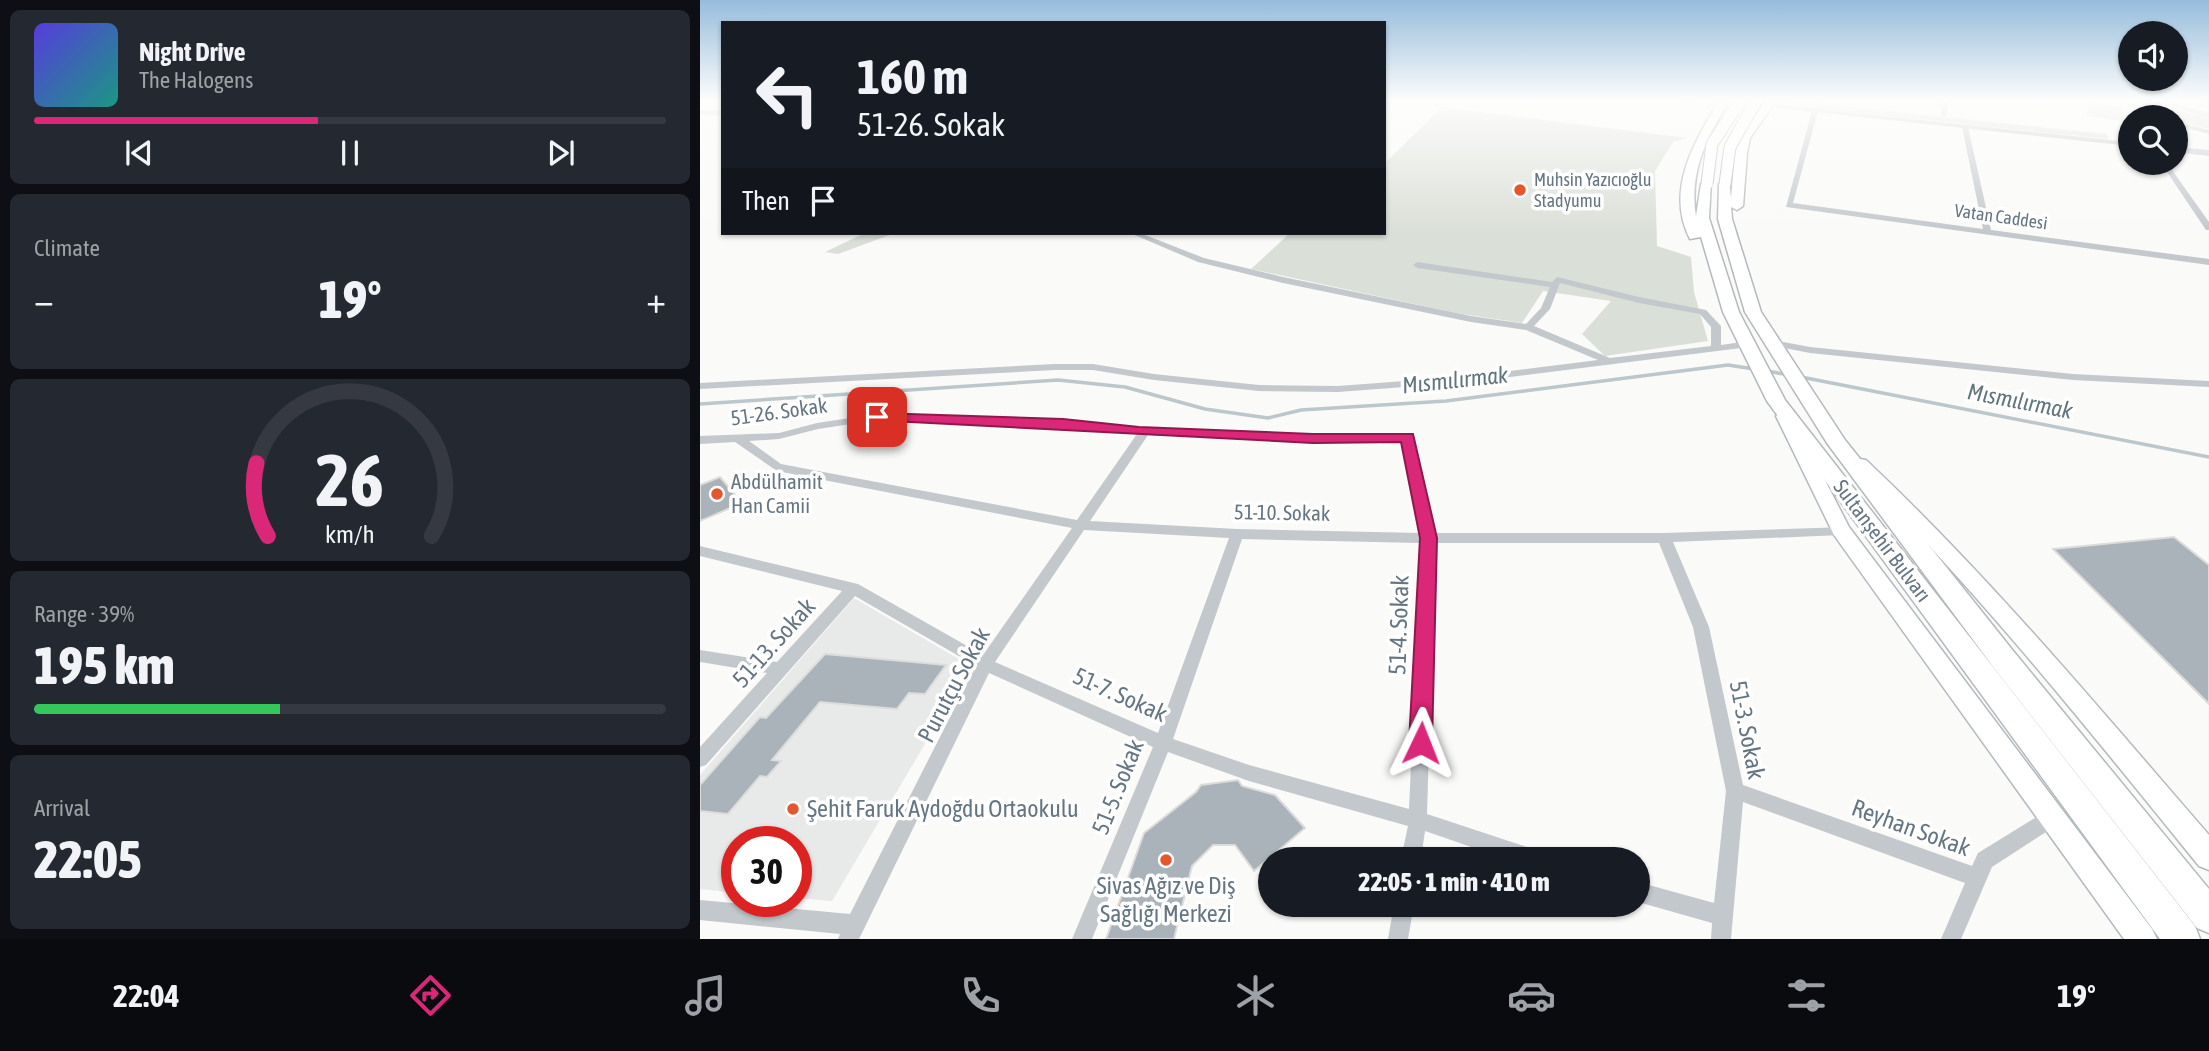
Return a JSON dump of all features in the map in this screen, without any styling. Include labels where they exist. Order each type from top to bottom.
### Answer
[{"type":"highway","points":[[1699,145],[1689,166],[1687,201],[1690,221],[1706,261],[1721,279]]},
{"type":"highway","name":"Sultanşehir Bulvarı","points":[[1712,145],[1702,218],[1731,312],[1776,401],[2182,939]]},
{"type":"highway","name":"Sultanşehir Bulvarı","points":[[1732,145],[1725,184],[1725,219],[1753,312],[1837,443],[2004,660],[2209,916]]},
{"type":"highway","points":[[1731,239],[1736,219],[1743,145]]},
{"type":"main road","points":[[1776,401],[1841,530],[2142,939]]},
{"type":"main road","points":[[1837,443],[1917,519],[1982,589],[2209,856]]},
{"type":"street","name":"Vatan Caddesi","points":[[1806,145],[1789,205],[2209,262]]},
{"type":"street","points":[[1969,145],[1987,231]]},
{"type":"street","points":[[2188,151],[2209,153]]},
{"type":"street","points":[[2172,175],[2209,228]]},
{"type":"street","points":[[1139,235],[1201,260],[1272,277],[1471,319],[1528,327],[1609,361]]},
{"type":"street","points":[[1417,265],[1555,285]]},
{"type":"street","points":[[1528,327],[1545,309],[1557,280],[1703,312],[1716,326],[1716,348]]},
{"type":"street","points":[[700,386],[1055,366],[1093,367],[1154,377],[1259,388],[1338,389],[1471,379],[1716,348],[1752,349]]},
{"type":"street","points":[[1776,349],[1810,350],[2073,377],[2209,384]]},
{"type":"street","name":"51-26. Sokak","points":[[700,440],[779,436],[817,426],[877,417],[1313,438],[1407,437]]},
{"type":"street","name":"Purutçu Sokak","points":[[852,932],[985,664],[1145,431]]},
{"type":"street","name":"51-4. Sokak","points":[[1407,437],[1428,538],[1418,820],[1413,847]]},
{"type":"street","name":"51-10. Sokak","points":[[737,438],[777,467],[1082,525],[1237,534],[1428,538],[1664,538],[1841,530]]},
{"type":"street","name":"51-5. Sokak","points":[[1082,939],[1163,743],[1237,534]]},
{"type":"street","name":"51-3. Sokak","points":[[1664,538],[1701,627],[1735,791],[1721,939]]},
{"type":"street","name":"51-7. Sokak","points":[[700,551],[853,588],[985,664],[1163,743],[1249,773],[1418,820],[1498,847]]},
{"type":"street","name":"51-13. Sokak","points":[[700,759],[853,588]]},
{"type":"street","points":[[700,656],[782,669]]},
{"type":"street","name":"Reyhan Sokak","points":[[1735,791],[1977,878],[1985,860],[2053,817]]},
{"type":"street","points":[[1951,939],[1977,878]]},
{"type":"street","points":[[1650,895],[1723,916]]},
{"type":"street","points":[[2120,909],[2127,939]]},
{"type":"street","points":[[700,910],[852,932]]},
{"type":"street","points":[[1398,939],[1402,917]]},
{"type":"shaded area","points":[[1404,145],[1671,145],[1655,171],[1657,246],[1691,257],[1694,292],[1708,341],[1605,356],[1582,334],[1611,301],[1543,291],[1522,323],[1456,313],[1251,269],[1288,235],[1386,235],[1386,162]]},
{"type":"shaded area","points":[[861,235],[890,235],[838,254],[825,252]]},
{"type":"shaded area","points":[[854,598],[971,666],[832,901],[812,899],[812,826],[721,826],[721,891],[700,889],[700,775]]},
{"type":"building","name":"Abdülhamit Han Camii","points":[[720,477],[742,503],[700,521],[700,485]]},
{"type":"building","points":[[2174,537],[2209,565],[2209,704],[2053,549]]},
{"type":"building","points":[[825,654],[946,665],[925,694],[909,693],[897,709],[820,702],[772,760],[781,761],[767,777],[760,776],[728,814],[700,811],[700,785],[760,717],[766,718]]},
{"type":"building","name":"Sivas Ağız ve Diş Sağlığı Merkezi","points":[[1238,780],[1242,786],[1275,795],[1305,828],[1282,847],[1258,847],[1258,868],[1254,871],[1235,845],[1213,845],[1192,866],[1174,939],[1106,939],[1144,833],[1196,792],[1201,785]]},
{"type":"waterway","name":"Mısmılırmak","points":[[700,404],[1058,380],[1125,387],[1205,409],[1268,418],[1301,410],[1446,401],[1728,365],[1754,369]]},
{"type":"waterway","name":"Mısmılırmak","points":[[1767,371],[1789,375]]},
{"type":"waterway","name":"Mısmılırmak","points":[[1801,377],[2209,457]]},
{"type":"place","name":"Muhsin Yazıcıoğlu Stadyumu","points":[[1520,190]]},
{"type":"place","name":"Abdülhamit Han Camii","points":[[717,494]]},
{"type":"place","name":"Şehit Faruk Aydoğdu Ortaokulu","points":[[793,809]]},
{"type":"place","name":"Sivas Ağız ve Diş Sağlığı Merkezi","points":[[1166,860]]},
{"type":"route","points":[[877,417],[1313,438],[1407,437],[1428,538],[1421,743]]}]
